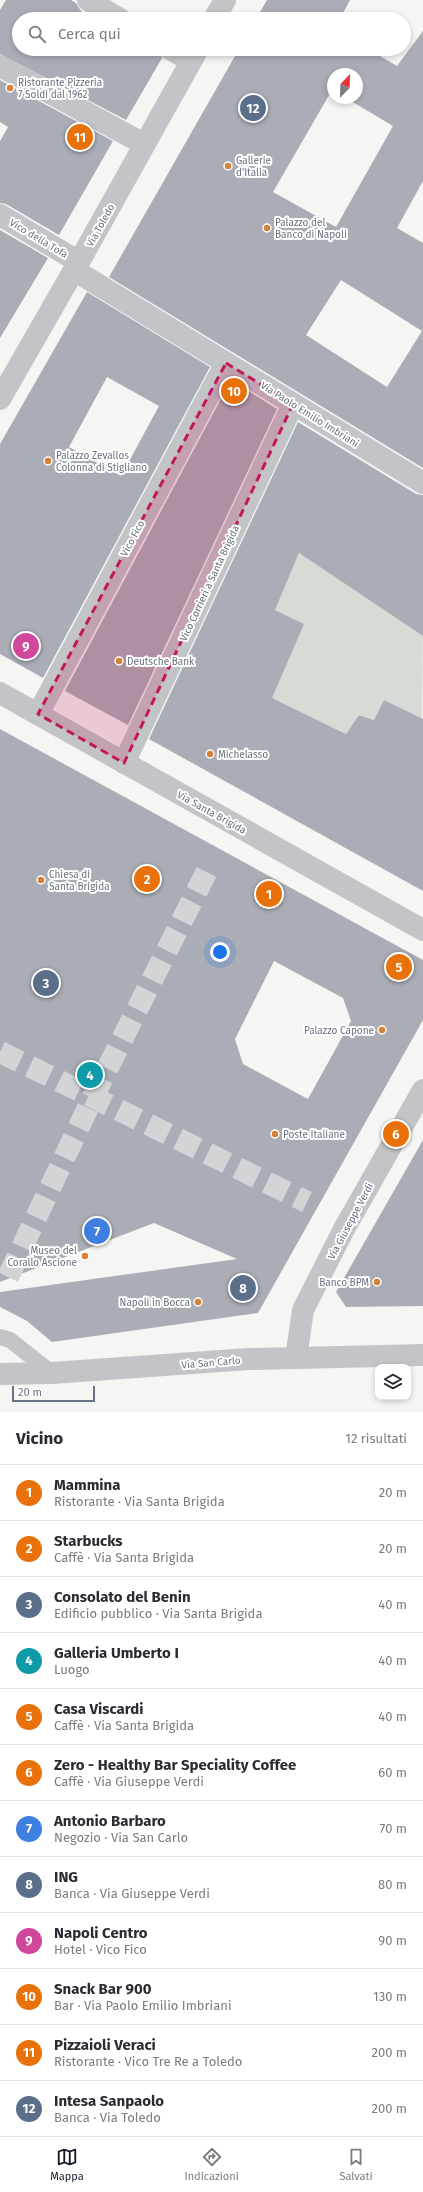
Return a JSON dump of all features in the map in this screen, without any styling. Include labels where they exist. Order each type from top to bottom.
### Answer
[{"type":"street","points":[[88,0],[108,12]]},
{"type":"street","points":[[218,12],[225,0]]},
{"type":"street","name":"Via Toledo","points":[[0,399],[77,266],[193,56]]},
{"type":"street","points":[[0,66],[144,144]]},
{"type":"street","name":"Vico della Tofa","points":[[0,215],[77,266]]},
{"type":"street","name":"Via Paolo Emilio Imbriani","points":[[77,266],[226,363],[423,484]]},
{"type":"street","name":"Vico Fico","points":[[38,714],[226,363]]},
{"type":"street","name":"Vico Corrieri a Santa Brigida","points":[[124,763],[293,404]]},
{"type":"street","name":"Via Santa Brigida","points":[[0,693],[423,930]]},
{"type":"street","name":"Via Giuseppe Verdi","points":[[296,1358],[303,1310],[347,1223],[423,1090]]},
{"type":"street","name":"Via San Carlo","points":[[0,1374],[52,1373],[249,1359],[423,1355]]},
{"type":"lane","points":[[0,1337],[10,1340],[52,1373]]},
{"type":"highlighted area","points":[[226,363],[293,404],[124,763],[38,714]]},
{"type":"shaded area","points":[[299,553],[423,636],[422,719],[384,700],[374,720],[359,715],[346,734],[280,702],[263,718],[303,624],[275,610]]},
{"type":"building","points":[[6,0],[71,0],[76,3],[83,12],[12,12],[12,56],[161,56],[162,58],[126,120],[0,54],[0,10]]},
{"type":"building","points":[[267,0],[350,0],[344,12],[260,12]]},
{"type":"building","name":"Palazzo del Banco di Napoli","points":[[423,31],[423,181],[397,228],[423,243],[423,468],[109,277],[235,56],[380,56],[397,66],[404,56],[411,56],[411,47]],"holes":[[[327,68],[363,68],[363,104],[356,104],[393,126],[336,227],[273,192],[327,99]],[[341,280],[422,331],[387,387],[306,335]]]},
{"type":"building","points":[[0,80],[113,141],[59,235],[6,204],[0,203],[0,141],[8,127],[0,122]]},
{"type":"building","points":[[0,230],[48,258],[0,338]]},
{"type":"building","name":"Palazzo Zevallos Colonna di Stigliano","points":[[87,292],[210,367],[43,678],[0,654],[0,444]],"holes":[[[107,377],[159,406],[121,476],[69,447]]]},
{"type":"building","points":[[231,380],[277,409],[128,725],[65,691]]},
{"type":"building","points":[[298,422],[416,494],[423,495],[423,636],[299,553],[275,610],[304,624],[272,698],[346,734],[359,715],[374,720],[384,700],[423,719],[423,891],[149,739]]},
{"type":"building","points":[[0,729],[423,960],[423,1020],[258,1313],[52,1342],[27,1321],[0,1307],[0,1292],[237,1259],[154,1223],[0,1282]],"holes":[[[274,961],[343,998],[351,1021],[308,1099],[243,1064],[235,1039]]]},
{"type":"building","points":[[423,1140],[423,1306],[346,1307],[336,1292]]},
{"type":"tunnel","points":[[8,1277],[93,1097],[207,871]]},
{"type":"tunnel","points":[[0,1052],[307,1202]]},
{"type":"place","name":"Ristorante Pizzeria 7 Soldi dal 1962","points":[[10,88]]},
{"type":"place","name":"Intesa Sanpaolo","points":[[253,108]]},
{"type":"place","name":"Pizzaioli Veraci","points":[[80,137]]},
{"type":"place","name":"Gallerie d'Italia","points":[[228,166]]},
{"type":"place","name":"Palazzo del Banco di Napoli","points":[[267,228]]},
{"type":"place","name":"Snack Bar 900","points":[[234,391]]},
{"type":"place","name":"Palazzo Zevallos Colonna di Stigliano","points":[[48,461]]},
{"type":"place","name":"Napoli Centro","points":[[26,646]]},
{"type":"place","name":"Deutsche Bank","points":[[119,661]]},
{"type":"place","name":"Michelasso","points":[[210,754]]},
{"type":"place","name":"Starbucks","points":[[147,879]]},
{"type":"place","name":"Chiesa di Santa Brigida","points":[[41,880]]},
{"type":"place","name":"Mammina","points":[[269,894]]},
{"type":"place","name":"Casa Viscardi","points":[[399,967]]},
{"type":"place","name":"Consolato del Benin","points":[[46,983]]},
{"type":"place","name":"Palazzo Capone","points":[[382,1030]]},
{"type":"place","name":"Galleria Umberto I","points":[[90,1075]]},
{"type":"place","name":"Poste Italiane","points":[[275,1134]]},
{"type":"place","name":"Zero - Healthy Bar Speciality Coffee","points":[[396,1134]]},
{"type":"place","name":"Antonio Barbaro","points":[[97,1231]]},
{"type":"place","name":"Museo del Corallo Ascione","points":[[85,1256]]},
{"type":"place","name":"Banco BPM","points":[[377,1282]]},
{"type":"place","name":"ING","points":[[243,1288]]},
{"type":"place","name":"Napoli in Bocca","points":[[198,1302]]}]
